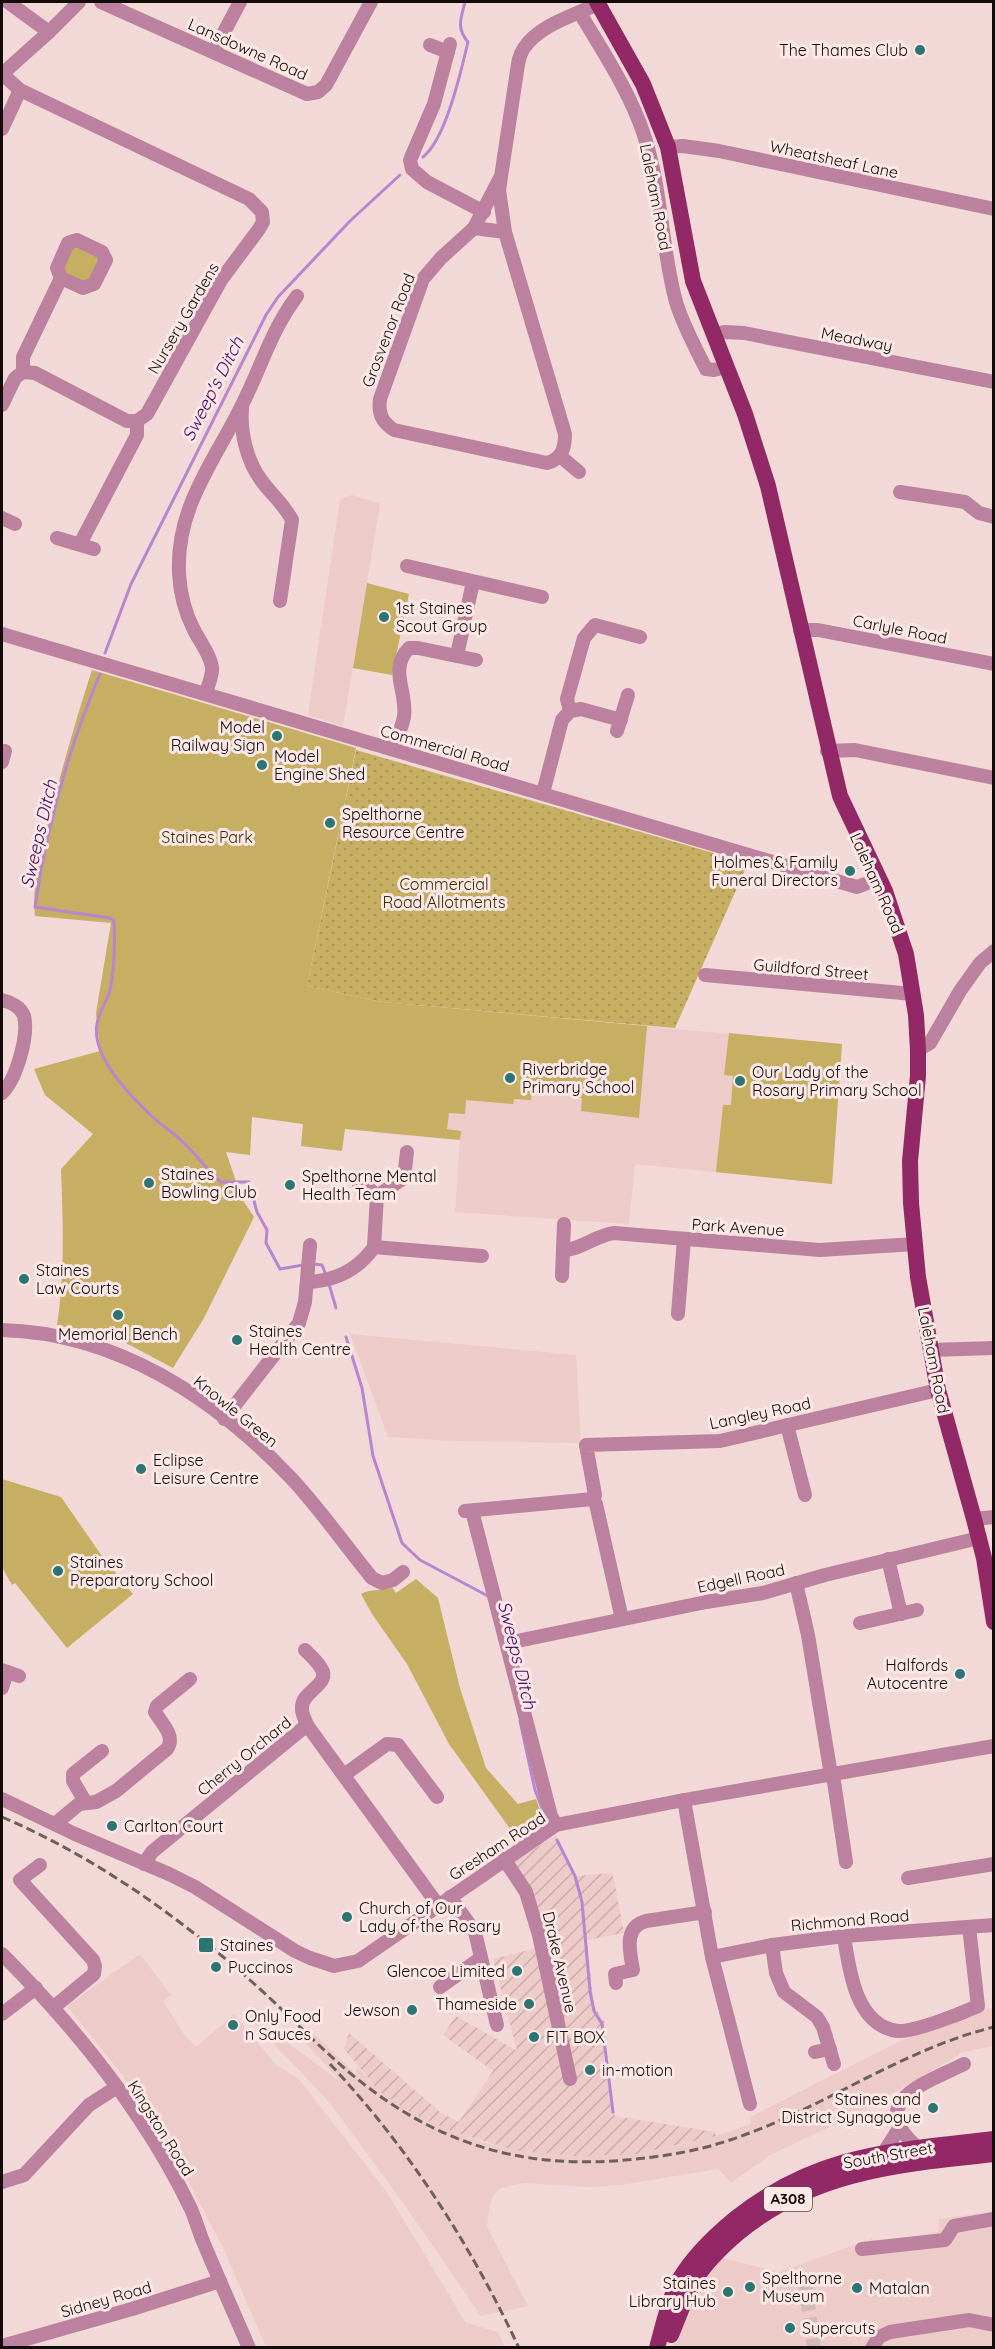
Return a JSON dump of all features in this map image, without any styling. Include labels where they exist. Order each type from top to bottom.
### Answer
[{"type":"main road","name":"Laleham Road","points":[[598,3],[643,84],[668,147],[687,257],[696,288],[749,425],[768,486],[827,751],[840,796],[898,926],[913,994],[918,1050],[918,1076],[910,1161],[915,1244],[938,1390],[975,1519],[993,1622]]},
{"type":"main road","name":"South Street","points":[[657,2348],[671,2301],[684,2272],[707,2244],[767,2195],[841,2162],[885,2152],[993,2139]]},
{"type":"main road","name":"South Street","points":[[667,2348],[687,2296],[697,2277],[711,2259],[750,2223],[785,2200],[826,2183],[888,2166],[993,2154]]},
{"type":"street","points":[[8,2],[49,32]]},
{"type":"street","points":[[2,74],[79,2]]},
{"type":"street","name":"Lansdowne Road","points":[[106,2],[307,94],[318,92],[326,85],[371,2]]},
{"type":"street","points":[[214,51],[240,2]]},
{"type":"street","name":"Grosvenor Road","points":[[500,178],[474,228],[430,269],[423,279],[380,399],[379,413],[387,426],[394,430],[547,463],[556,461],[560,456],[565,444],[565,434],[505,232],[499,190],[500,178],[520,56],[524,47],[544,30],[598,3]]},
{"type":"street","name":"Laleham Road","points":[[580,13],[631,104],[645,136],[655,177],[676,302],[688,333],[706,369],[726,367]]},
{"type":"street","points":[[430,45],[449,48],[434,104],[410,160],[412,169],[427,182],[484,212]]},
{"type":"street","name":"Nursery Gardens","points":[[2,74],[20,90],[249,199],[262,212],[263,222],[259,230],[221,280],[147,414],[137,421],[137,435],[80,544]]},
{"type":"street","points":[[2,129],[20,90]]},
{"type":"street","name":"Wheatsheaf Lane","points":[[668,147],[683,146],[719,151],[993,209]]},
{"type":"street","points":[[474,228],[505,232]]},
{"type":"street","points":[[23,372],[23,357],[61,278]]},
{"type":"street","points":[[206,693],[212,669],[185,609],[179,575],[180,534],[189,505],[243,404],[274,329],[296,304]]},
{"type":"street","name":"Meadway","points":[[714,335],[724,332],[744,333],[993,382]]},
{"type":"street","points":[[2,405],[15,378],[23,372],[35,372],[127,421],[137,421]]},
{"type":"street","points":[[243,404],[241,421],[248,449],[261,480],[287,510],[292,520],[280,601]]},
{"type":"street","points":[[218,451],[228,444],[238,443],[248,449]]},
{"type":"street","points":[[560,456],[579,472]]},
{"type":"street","points":[[900,492],[964,502],[979,513],[993,517]]},
{"type":"street","points":[[2,518],[15,524]]},
{"type":"street","points":[[57,538],[94,549]]},
{"type":"street","points":[[407,566],[420,577],[473,582],[542,597]]},
{"type":"street","points":[[457,655],[473,582]]},
{"type":"street","points":[[570,711],[567,699],[585,634],[595,625],[628,626],[640,637]]},
{"type":"street","name":"Carlyle Road","points":[[800,630],[825,631],[993,664]]},
{"type":"street","name":"Commercial Road","points":[[2,634],[857,887],[879,879]]},
{"type":"street","points":[[392,749],[404,718],[398,681],[399,664],[404,653],[409,648],[476,660]]},
{"type":"street","points":[[543,793],[562,720],[570,711],[581,709],[619,725],[628,695]]},
{"type":"street","points":[[827,751],[843,748],[993,778]]},
{"type":"street","points":[[918,1050],[930,1043],[960,991],[980,963],[993,952]]},
{"type":"street","name":"Guildford Street","points":[[705,975],[913,994]]},
{"type":"street","points":[[2,1000],[17,1006],[23,1015],[24,1030],[17,1068],[2,1093]]},
{"type":"street","points":[[377,1196],[404,1178],[407,1152]]},
{"type":"street","points":[[359,1184],[367,1187],[377,1196]]},
{"type":"street","points":[[307,1282],[328,1280],[356,1265],[374,1247],[377,1196]]},
{"type":"street","points":[[561,1276],[564,1224]]},
{"type":"street","name":"Park Avenue","points":[[563,1250],[571,1251],[602,1234],[614,1233],[820,1250],[915,1244]]},
{"type":"street","points":[[678,1314],[684,1239]]},
{"type":"street","points":[[374,1247],[482,1256]]},
{"type":"street","points":[[224,1419],[299,1323],[303,1314],[310,1248]]},
{"type":"street","name":"Knowle Green","points":[[2,1330],[58,1336],[117,1353],[164,1376],[224,1419],[291,1478],[372,1578],[385,1583],[403,1572]]},
{"type":"street","points":[[931,1350],[993,1348]]},
{"type":"street","name":"Langley Road","points":[[592,1498],[595,1495],[586,1445],[720,1441],[938,1390]]},
{"type":"street","points":[[787,1425],[805,1495]]},
{"type":"street","points":[[556,1825],[551,1816],[508,1643],[469,1511],[592,1498],[596,1504],[622,1619]]},
{"type":"street","points":[[975,1519],[993,1517]]},
{"type":"street","name":"Edgell Road","points":[[508,1643],[706,1602],[763,1593],[888,1559],[979,1538]]},
{"type":"street","points":[[888,1559],[901,1614]]},
{"type":"street","points":[[796,1583],[808,1635],[846,1862]]},
{"type":"street","points":[[860,1623],[917,1610]]},
{"type":"street","points":[[305,1650],[322,1668],[324,1674],[320,1683],[304,1698],[302,1704],[307,1725]]},
{"type":"street","points":[[2,1688],[9,1673]]},
{"type":"street","points":[[55,1824],[79,1804],[96,1802],[116,1791],[167,1749],[171,1744],[171,1736],[155,1713],[157,1706],[190,1679]]},
{"type":"street","name":"Cherry Orchard","points":[[144,1864],[152,1852],[307,1725],[444,1901],[475,1932],[497,2025]]},
{"type":"street","points":[[344,1775],[387,1744],[398,1745],[437,1797]]},
{"type":"street","name":"Gresham Road","points":[[2,1799],[195,1887],[295,1952],[334,1966],[358,1961],[504,1858],[556,1825],[684,1800],[993,1746]]},
{"type":"street","points":[[86,1803],[73,1781],[73,1774],[102,1751]]},
{"type":"street","points":[[684,1800],[712,1957],[750,2104]]},
{"type":"street","name":"Drake Avenue","points":[[504,1858],[526,1892],[539,1935],[570,2079]]},
{"type":"street","points":[[908,1878],[993,1864]]},
{"type":"street","points":[[40,1865],[20,1880],[93,1960],[95,1966],[94,1974],[54,2007]]},
{"type":"street","points":[[616,1983],[615,1974],[633,1970],[629,1942],[636,1926],[646,1920],[705,1912]]},
{"type":"street","name":"Richmond Road","points":[[712,1957],[772,1945],[844,1936],[993,1925]]},
{"type":"street","points":[[844,1936],[855,1990],[863,2006],[881,2024],[902,2030],[920,2027],[978,2006],[969,1927]]},
{"type":"street","points":[[772,1945],[776,1973],[784,1992],[818,2017],[834,2064]]},
{"type":"street","name":"Kingston Road","points":[[2,1954],[54,2007],[81,2039],[117,2087],[173,2174],[191,2210],[249,2348]]},
{"type":"street","points":[[440,1987],[481,1958]]},
{"type":"street","points":[[2,2014],[36,1988]]},
{"type":"street","points":[[814,2052],[830,2049]]},
{"type":"street","points":[[918,2148],[900,2127],[896,2115],[897,2107],[904,2096],[964,2064]]},
{"type":"street","points":[[2,2182],[24,2175],[89,2105],[117,2087]]},
{"type":"street","points":[[885,2152],[900,2127]]},
{"type":"street","points":[[862,2248],[945,2240],[954,2226],[993,2219]]},
{"type":"street","name":"Sidney Road","points":[[2,2346],[220,2281]]},
{"type":"street","points":[[872,2348],[879,2337],[890,2332],[969,2320],[993,2325]]},
{"type":"shaded area","points":[[352,495],[380,504],[343,726],[308,715],[340,499]]},
{"type":"shaded area","name":"Riverbridge Primary School","points":[[382,1002],[842,1044],[832,1184],[635,1164],[629,1224],[455,1212],[460,1140],[374,1133]]},
{"type":"shaded area","points":[[350,1334],[576,1355],[581,1443],[453,1441],[388,1437]]},
{"type":"shaded area","points":[[556,1835],[575,1876],[612,1873],[614,1880],[624,1933],[587,1940],[594,2006],[605,2022],[604,2056],[615,2116],[715,2132],[716,2136],[638,2154],[575,2156],[512,2150],[452,2131],[399,2105],[379,2091],[344,2049],[349,2033],[441,2113],[459,2122],[493,2071],[443,2035],[456,2016],[517,2051],[493,1959],[536,1948],[520,1890],[504,1868]]},
{"type":"shaded area","points":[[140,1954],[171,1995],[163,2001],[183,2033],[196,2047],[234,2014],[276,2065],[298,2078],[386,2191],[466,2323],[498,2332],[505,2347],[266,2347],[224,2250],[175,2156],[123,2076],[67,2006]]},
{"type":"shaded area","points":[[240,2008],[341,2082],[303,2040],[312,2032],[360,2078],[355,2071],[358,2068],[379,2091],[421,2117],[482,2142],[512,2150],[575,2156],[654,2151],[716,2136],[751,2124],[750,2117],[900,2041],[993,2008],[993,2046],[959,2053],[855,2115],[770,2155],[731,2183],[718,2169],[621,2185],[589,2187],[524,2183],[501,2188],[490,2203],[487,2227],[528,2306],[481,2316],[406,2207],[330,2103]]},
{"type":"shaded area","points":[[993,2211],[993,2347],[672,2348],[708,2277],[722,2258],[779,2272],[857,2244],[869,2242],[871,2238],[878,2243],[938,2232],[939,2219]]},
{"type":"green space","points":[[80,245],[97,254],[100,263],[92,280],[75,280],[61,269],[70,249]]},
{"type":"green space","points":[[367,583],[409,594],[392,675],[353,668]]},
{"type":"green space","name":"Staines Park","points":[[92,670],[356,748],[307,986],[382,1002],[647,1026],[639,1118],[581,1111],[582,1098],[572,1098],[573,1089],[568,1089],[568,1084],[537,1081],[537,1086],[533,1086],[531,1100],[514,1099],[513,1104],[466,1100],[465,1114],[449,1113],[447,1129],[461,1131],[460,1140],[345,1129],[342,1151],[301,1146],[303,1124],[252,1117],[250,1155],[226,1152],[242,1199],[254,1217],[204,1318],[173,1368],[124,1342],[57,1325],[60,1306],[63,1228],[61,1169],[93,1134],[45,1095],[34,1069],[100,1051],[96,1013],[111,923],[35,916],[34,902],[39,861]]},
{"type":"green space","name":"Commercial Road Allotments","points":[[356,750],[748,863],[675,1028],[382,1002],[307,986]]},
{"type":"green space","points":[[729,1033],[842,1044],[832,1184],[716,1172],[723,1105],[731,1105],[733,1076],[724,1075]]},
{"type":"green space","name":"Staines Preparatory School","points":[[2,1479],[61,1497],[104,1559],[133,1594],[67,1648],[15,1583],[12,1585],[2,1567]]},
{"type":"green space","points":[[416,1579],[438,1598],[460,1688],[486,1768],[518,1804],[536,1799],[543,1819],[516,1837],[449,1744],[407,1664],[361,1594],[392,1587],[396,1593]]},
{"type":"waterway","name":"Sweep's Ditch","points":[[423,157],[439,136],[457,86],[468,42],[461,27],[465,2]]},
{"type":"waterway","name":"Sweep's Ditch","points":[[105,653],[131,584],[266,315],[278,297],[350,221],[400,175]]},
{"type":"waterway","name":"Sweeps Ditch","points":[[100,674],[78,731],[60,789],[45,848],[35,907],[110,918],[114,921],[112,981],[97,1024],[100,1050],[107,1063],[135,1100],[183,1142],[221,1182],[249,1182],[257,1212],[267,1230],[266,1243],[280,1269],[303,1265]]},
{"type":"waterway","name":"Sweeps Ditch","points":[[313,1264],[322,1265],[326,1275]]},
{"type":"waterway","name":"Sweeps Ditch","points":[[329,1284],[336,1308]]},
{"type":"waterway","name":"Sweeps Ditch","points":[[346,1337],[362,1388],[373,1456],[402,1543],[420,1560],[488,1596]]},
{"type":"waterway","name":"Sweeps Ditch","points":[[520,1721],[535,1790],[542,1808]]},
{"type":"waterway","name":"Sweeps Ditch","points":[[557,1840],[575,1876],[582,1902],[590,1991],[594,2011],[602,2024],[613,2112]]},
{"type":"tunnel","points":[[804,2276],[814,2348]]},
{"type":"railway","points":[[2,1817],[69,1850],[164,1910],[251,1981],[357,2079],[409,2115],[445,2133],[482,2147],[519,2156],[557,2161],[597,2162],[679,2153],[721,2143],[761,2129],[914,2055],[953,2039],[994,2027]]},
{"type":"railway","points":[[330,2064],[386,2129],[436,2198],[480,2272],[519,2348]]},
{"type":"place","name":"The Thames Club","points":[[920,50]]},
{"type":"place","name":"1st Staines Scout Group","points":[[384,617]]},
{"type":"place","name":"Model Railway Sign","points":[[277,736]]},
{"type":"place","name":"Model Engine Shed","points":[[262,765]]},
{"type":"place","name":"Spelthorne Resource Centre","points":[[330,823]]},
{"type":"place","name":"Holmes & Family Funeral Directors","points":[[850,871]]},
{"type":"place","name":"Riverbridge Primary School","points":[[510,1078]]},
{"type":"place","name":"Our Lady of the Rosary Primary School","points":[[740,1081]]},
{"type":"place","name":"Staines Bowling Club","points":[[149,1183]]},
{"type":"place","name":"Spelthorne Mental Health Team","points":[[290,1185]]},
{"type":"place","name":"Staines Law Courts","points":[[24,1279]]},
{"type":"place","name":"Memorial Bench","points":[[118,1315]]},
{"type":"place","name":"Staines Health Centre","points":[[237,1340]]},
{"type":"place","name":"Eclipse Leisure Centre","points":[[141,1469]]},
{"type":"place","name":"Staines Preparatory School","points":[[58,1571]]},
{"type":"place","name":"Halfords Autocentre","points":[[960,1674]]},
{"type":"place","name":"Carlton Court","points":[[112,1826]]},
{"type":"place","name":"Church of Our Lady of the Rosary","points":[[347,1917]]},
{"type":"place","name":"Staines","points":[[206,1945]]},
{"type":"place","name":"Puccinos","points":[[216,1967]]},
{"type":"place","name":"Glencoe Limited","points":[[517,1971]]},
{"type":"place","name":"Thameside","points":[[529,2004]]},
{"type":"place","name":"Jewson","points":[[412,2010]]},
{"type":"place","name":"Only Food n Sauces","points":[[233,2025]]},
{"type":"place","name":"FIT BOX","points":[[534,2037]]},
{"type":"place","name":"in-motion","points":[[590,2070]]},
{"type":"place","name":"Staines and District Synagogue","points":[[933,2108]]},
{"type":"place","name":"Spelthorne Museum","points":[[750,2287]]},
{"type":"place","name":"Matalan","points":[[857,2288]]},
{"type":"place","name":"Staines Library Hub","points":[[728,2292]]},
{"type":"place","name":"Supercuts","points":[[790,2328]]}]
